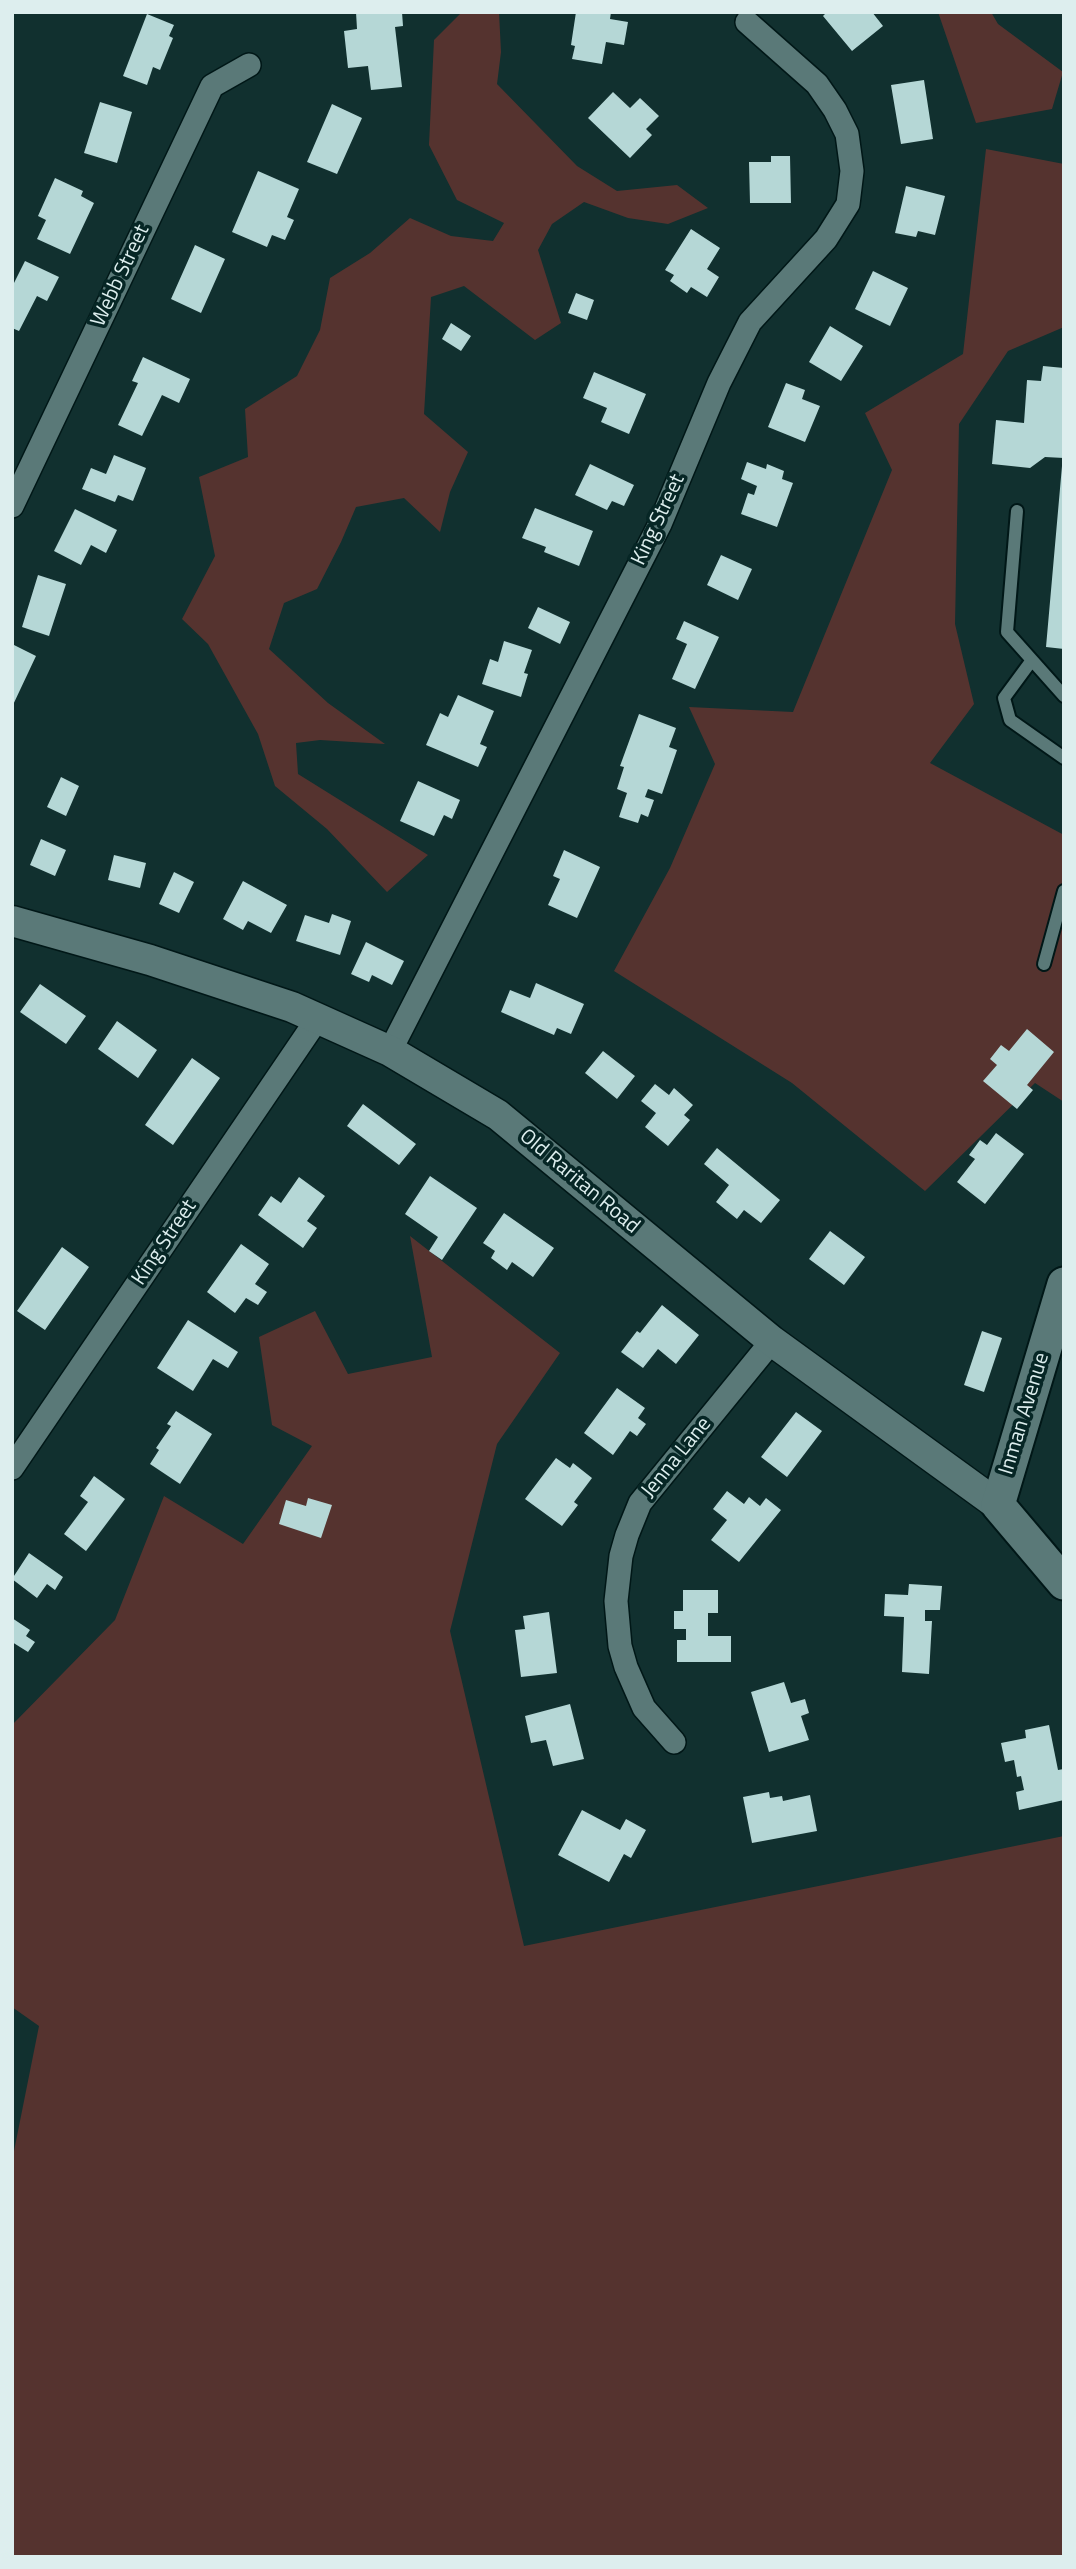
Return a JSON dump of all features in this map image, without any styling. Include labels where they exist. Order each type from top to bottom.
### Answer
[{"type":"main road","name":"Inman Avenue","points":[[998,1505],[1064,1284]]},
{"type":"main road","name":"Old Raritan Road","points":[[998,1505],[1064,1583]]},
{"type":"street","name":"King Street","points":[[390,1051],[660,523],[719,383],[750,322],[826,239],[848,204],[852,171],[847,134],[835,110],[817,84],[747,22]]},
{"type":"street","name":"Webb Street","points":[[12,506],[212,86],[250,65]]},
{"type":"street","name":"Old Raritan Road","points":[[12,921],[150,960],[292,1007],[390,1051],[498,1115],[772,1341],[998,1505]]},
{"type":"street","name":"King Street","points":[[12,1468],[318,1018]]},
{"type":"street","name":"Jenna Lane","points":[[674,1742],[644,1708],[626,1667],[617,1623],[617,1590],[626,1535],[640,1503],[772,1341]]},
{"type":"lane","points":[[1017,511],[1007,632],[1064,696]]},
{"type":"lane","points":[[1032,660],[1004,698],[1010,720],[1064,758]]},
{"type":"lane","points":[[1044,964],[1064,891]]},
{"type":"shaded area","points":[[462,12],[499,12],[501,52],[497,84],[577,166],[617,191],[677,185],[708,208],[668,224],[628,218],[584,202],[552,224],[538,250],[561,323],[535,340],[464,286],[431,297],[424,414],[468,452],[450,492],[440,532],[404,498],[356,507],[317,589],[284,603],[269,649],[328,703],[385,744],[320,740],[296,743],[298,774],[428,855],[387,892],[327,829],[275,786],[258,734],[208,644],[182,619],[215,556],[199,477],[248,457],[245,409],[297,376],[320,330],[330,278],[370,253],[410,218],[451,236],[493,241],[504,223],[457,200],[429,145],[434,40]]},
{"type":"shaded area","points":[[938,12],[991,12],[998,24],[1063,72],[1052,109],[976,123]]},
{"type":"shaded area","points":[[986,149],[1064,164],[1064,327],[1008,351],[959,424],[955,624],[974,704],[930,763],[1064,835],[1064,1102],[1035,1083],[925,1191],[792,1083],[614,971],[670,868],[715,764],[689,707],[793,712],[892,470],[865,413],[963,354]]},
{"type":"shaded area","points":[[410,1236],[560,1353],[497,1444],[450,1631],[524,1946],[1064,1836],[1064,2557],[12,2557],[12,2161],[39,2026],[12,2007],[12,1725],[115,1620],[164,1496],[243,1544],[312,1446],[272,1425],[259,1337],[315,1311],[348,1374],[432,1357]]},
{"type":"building","points":[[356,12],[402,12],[403,26],[395,27],[402,87],[371,90],[368,66],[348,68],[344,31],[357,29]]},
{"type":"building","points":[[576,12],[611,12],[610,19],[628,22],[624,45],[606,42],[602,64],[572,59],[575,46],[571,45]]},
{"type":"building","points":[[827,12],[872,12],[883,26],[852,51],[823,16]]},
{"type":"building","points":[[147,14],[174,25],[169,36],[173,38],[160,70],[153,67],[147,85],[123,76]]},
{"type":"building","points":[[924,80],[933,139],[901,144],[891,85]]},
{"type":"building","points":[[613,92],[630,108],[640,98],[659,116],[646,129],[652,135],[630,158],[588,118]]},
{"type":"building","points":[[100,102],[132,112],[117,163],[84,153]]},
{"type":"building","points":[[332,104],[362,118],[337,174],[307,162]]},
{"type":"building","points":[[771,156],[790,156],[791,203],[750,203],[749,162],[771,162]]},
{"type":"building","points":[[258,171],[299,189],[287,217],[294,220],[285,240],[272,235],[267,247],[232,232]]},
{"type":"building","points":[[55,178],[83,191],[81,196],[94,203],[70,254],[37,239],[46,220],[38,216]]},
{"type":"building","points":[[906,186],[945,196],[935,235],[918,231],[916,237],[895,233]]},
{"type":"building","points":[[691,229],[720,248],[707,269],[719,277],[707,297],[691,287],[687,293],[670,281],[674,275],[665,270]]},
{"type":"building","points":[[195,245],[225,259],[201,313],[171,299]]},
{"type":"building","points":[[25,261],[59,277],[47,301],[37,296],[19,331],[12,328],[12,287]]},
{"type":"building","points":[[873,271],[908,288],[890,326],[855,309]]},
{"type":"building","points":[[576,293],[594,300],[587,320],[568,313]]},
{"type":"building","points":[[451,323],[471,336],[461,351],[442,339]]},
{"type":"building","points":[[830,326],[863,346],[841,381],[809,362]]},
{"type":"building","points":[[143,357],[190,379],[179,403],[162,395],[142,436],[118,425],[138,383],[132,381]]},
{"type":"building","points":[[1043,366],[1064,368],[1064,458],[1045,457],[1030,468],[992,464],[996,420],[1024,423],[1027,380],[1041,381]]},
{"type":"building","points":[[594,372],[646,394],[629,434],[601,422],[607,408],[583,398]]},
{"type":"building","points":[[786,383],[805,390],[802,399],[820,406],[805,442],[768,427]]},
{"type":"building","points":[[114,455],[146,468],[133,501],[118,495],[115,502],[82,489],[91,468],[106,474]]},
{"type":"building","points":[[747,462],[766,469],[767,464],[784,471],[782,479],[793,483],[777,527],[741,514],[748,493],[754,495],[757,486],[741,479]]},
{"type":"building","points":[[590,464],[634,485],[624,506],[612,501],[607,510],[575,495]]},
{"type":"building","points":[[1064,466],[1064,649],[1046,647]]},
{"type":"building","points":[[535,508],[593,531],[579,566],[544,552],[546,547],[522,538]]},
{"type":"building","points":[[75,509],[117,530],[106,553],[91,545],[81,565],[54,551]]},
{"type":"building","points":[[721,555],[752,569],[738,600],[707,585]]},
{"type":"building","points":[[38,575],[66,584],[49,636],[22,627]]},
{"type":"building","points":[[538,607],[570,622],[560,644],[528,628]]},
{"type":"building","points":[[684,621],[719,637],[695,689],[672,679],[687,644],[676,639]]},
{"type":"building","points":[[504,641],[532,650],[524,673],[528,674],[521,697],[482,684],[490,659],[498,662]]},
{"type":"building","points":[[12,644],[36,656],[12,707]]},
{"type":"building","points":[[458,695],[494,711],[480,744],[487,747],[478,767],[426,745],[440,713],[448,717]]},
{"type":"building","points":[[639,714],[676,728],[669,747],[677,750],[662,794],[648,789],[645,797],[654,800],[648,817],[641,814],[638,823],[619,817],[627,793],[617,789],[624,767],[620,766]]},
{"type":"building","points":[[61,777],[79,786],[66,816],[47,807]]},
{"type":"building","points":[[418,781],[460,800],[452,819],[444,815],[434,836],[400,821]]},
{"type":"building","points":[[41,839],[66,850],[55,876],[30,865]]},
{"type":"building","points":[[564,850],[600,867],[577,918],[548,905],[560,879],[553,876]]},
{"type":"building","points":[[114,855],[146,863],[140,888],[108,880]]},
{"type":"building","points":[[174,872],[194,882],[179,913],[159,904]]},
{"type":"building","points":[[243,881],[287,905],[271,933],[248,921],[243,930],[223,919]]},
{"type":"building","points":[[332,914],[351,921],[340,955],[296,941],[305,915],[329,923]]},
{"type":"building","points":[[366,942],[404,961],[392,985],[372,975],[369,982],[351,974]]},
{"type":"building","points":[[536,983],[584,1004],[571,1034],[557,1028],[554,1035],[501,1012],[510,990],[530,998]]},
{"type":"building","points":[[40,984],[86,1016],[66,1044],[20,1012]]},
{"type":"building","points":[[117,1021],[157,1050],[138,1078],[98,1049]]},
{"type":"building","points":[[1027,1029],[1054,1052],[1027,1085],[1033,1090],[1017,1109],[983,1081],[997,1065],[990,1059],[1001,1045],[1009,1051]]},
{"type":"building","points":[[603,1051],[635,1076],[617,1099],[585,1073]]},
{"type":"building","points":[[192,1058],[220,1078],[173,1145],[145,1125]]},
{"type":"building","points":[[655,1084],[669,1095],[674,1088],[693,1105],[684,1115],[690,1120],[668,1146],[645,1127],[656,1113],[641,1101]]},
{"type":"building","points":[[363,1104],[416,1144],[399,1165],[347,1126]]},
{"type":"building","points":[[996,1133],[1024,1154],[985,1204],[957,1182],[975,1159],[969,1155],[980,1140],[987,1145]]},
{"type":"building","points":[[717,1148],[780,1200],[761,1223],[744,1210],[737,1219],[716,1202],[729,1185],[704,1164]]},
{"type":"building","points":[[430,1176],[477,1208],[442,1260],[429,1251],[438,1237],[405,1214]]},
{"type":"building","points":[[299,1177],[325,1196],[307,1221],[317,1228],[303,1248],[258,1215],[271,1196],[281,1203]]},
{"type":"building","points":[[504,1213],[554,1248],[533,1277],[512,1262],[507,1270],[491,1258],[495,1251],[483,1243]]},
{"type":"building","points":[[830,1231],[865,1257],[844,1285],[809,1259]]},
{"type":"building","points":[[241,1244],[269,1264],[255,1284],[267,1292],[258,1305],[246,1298],[235,1313],[207,1292]]},
{"type":"building","points":[[62,1247],[89,1267],[45,1330],[17,1311]]},
{"type":"building","points":[[662,1305],[699,1335],[676,1364],[658,1349],[643,1368],[621,1352]]},
{"type":"building","points":[[188,1320],[238,1352],[228,1368],[213,1359],[193,1391],[157,1368]]},
{"type":"building","points":[[982,1331],[1002,1338],[984,1392],[964,1385]]},
{"type":"building","points":[[617,1388],[645,1408],[638,1418],[646,1424],[637,1436],[630,1431],[613,1455],[584,1433]]},
{"type":"building","points":[[176,1411],[212,1434],[180,1484],[150,1464],[159,1450],[156,1448],[171,1426],[167,1424]]},
{"type":"building","points":[[796,1412],[822,1431],[787,1477],[761,1457]]},
{"type":"building","points":[[556,1458],[570,1468],[573,1463],[592,1478],[574,1502],[578,1505],[562,1526],[525,1499]]},
{"type":"building","points":[[94,1476],[125,1499],[86,1551],[64,1534],[88,1502],[80,1496]]},
{"type":"building","points":[[727,1491],[744,1504],[749,1497],[760,1506],[766,1498],[781,1510],[739,1562],[711,1540],[727,1520],[713,1509]]},
{"type":"building","points":[[308,1498],[332,1505],[321,1538],[279,1524],[286,1500],[306,1506]]},
{"type":"building","points":[[29,1553],[63,1577],[55,1590],[47,1584],[37,1598],[12,1579]]},
{"type":"building","points":[[909,1584],[942,1586],[940,1610],[925,1610],[925,1621],[932,1621],[929,1674],[902,1672],[904,1617],[884,1616],[885,1594],[908,1595]]},
{"type":"building","points":[[683,1590],[718,1590],[718,1613],[708,1613],[708,1636],[731,1636],[731,1662],[677,1662],[677,1640],[686,1640],[686,1629],[674,1629],[674,1611],[683,1611]]},
{"type":"building","points":[[549,1612],[557,1673],[521,1677],[515,1630],[525,1629],[523,1616]]},
{"type":"building","points":[[12,1618],[30,1630],[26,1636],[35,1642],[28,1652],[12,1642]]},
{"type":"building","points":[[784,1682],[791,1703],[805,1699],[809,1713],[801,1716],[809,1740],[769,1752],[751,1692]]},
{"type":"building","points":[[570,1704],[584,1759],[553,1766],[546,1740],[531,1743],[525,1716]]},
{"type":"building","points":[[1049,1725],[1058,1770],[1064,1769],[1064,1800],[1019,1810],[1016,1792],[1024,1790],[1021,1776],[1017,1777],[1014,1760],[1005,1762],[1001,1743],[1026,1738],[1025,1730]]},
{"type":"building","points":[[769,1792],[770,1798],[782,1796],[783,1801],[810,1795],[817,1831],[752,1843],[743,1797]]},
{"type":"building","points":[[582,1810],[620,1830],[626,1819],[646,1830],[631,1858],[624,1854],[609,1882],[558,1855]]}]
